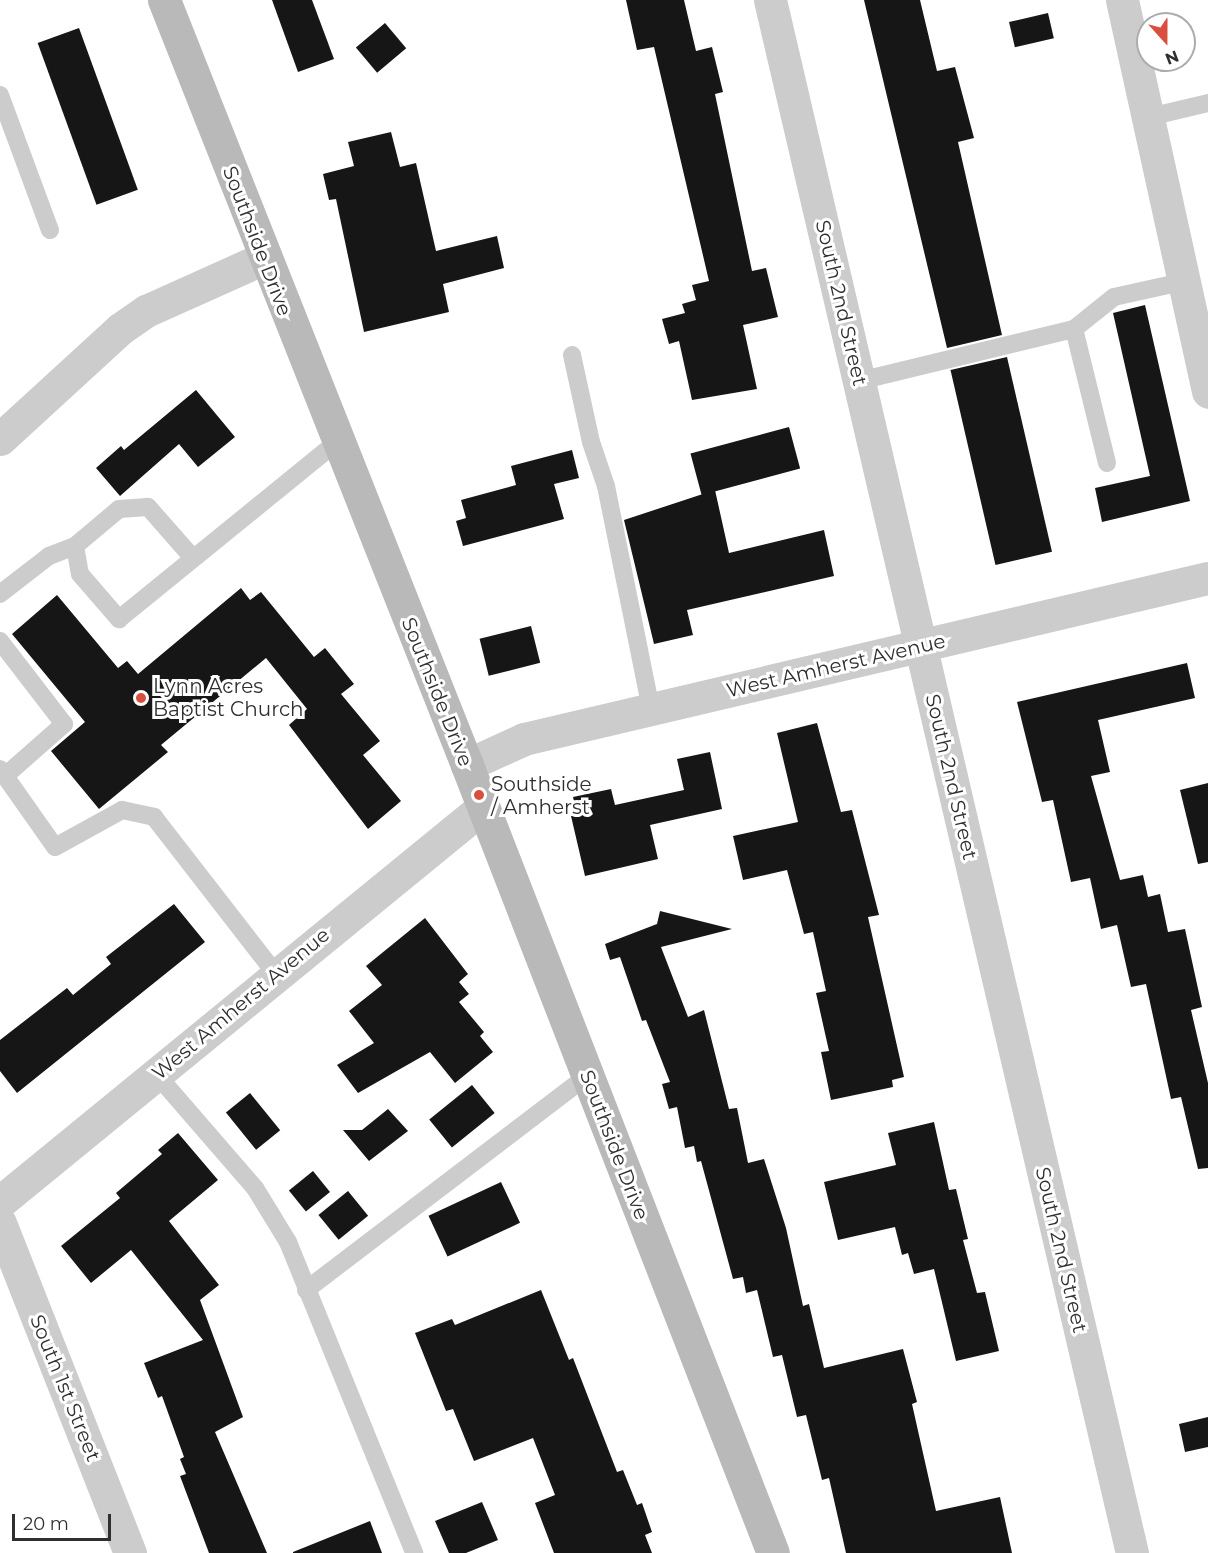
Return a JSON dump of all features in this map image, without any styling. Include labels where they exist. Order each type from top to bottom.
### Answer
[{"type":"main road","name":"Southside Drive","points":[[164,0],[336,442],[467,765],[773,1553]]},
{"type":"street","name":"South 2nd Street","points":[[770,0],[1132,1553]]},
{"type":"street","points":[[1122,0],[1208,392]]},
{"type":"street","points":[[0,439],[83,359],[146,311],[264,258]]},
{"type":"street","name":"West Amherst Avenue","points":[[467,765],[524,740],[1208,578]]},
{"type":"street","name":"West Amherst Avenue","points":[[0,1202],[483,807]]},
{"type":"street","name":"South 1st Street","points":[[0,1223],[130,1553]]},
{"type":"lane","points":[[0,95],[50,230]]},
{"type":"lane","points":[[1149,117],[1208,103]]},
{"type":"lane","points":[[859,381],[1074,329],[1114,297],[1185,281]]},
{"type":"lane","points":[[1074,329],[1107,463]]},
{"type":"lane","points":[[572,355],[606,486],[651,709]]},
{"type":"lane","points":[[75,546],[80,574],[119,619],[192,557],[336,442]]},
{"type":"lane","points":[[0,594],[49,556],[75,546],[119,509],[148,507],[192,557]]},
{"type":"lane","points":[[0,642],[64,724],[2,772],[55,847],[122,810],[154,817],[276,974]]},
{"type":"lane","points":[[157,1074],[255,1188],[288,1242],[414,1553]]},
{"type":"lane","points":[[306,1290],[587,1076]]},
{"type":"building","points":[[272,0],[312,0],[334,59],[298,72]]},
{"type":"building","points":[[626,0],[684,0],[696,51],[712,47],[723,92],[715,94],[752,271],[766,268],[778,317],[743,325],[757,389],[692,400],[679,341],[669,344],[662,319],[685,313],[682,304],[696,300],[692,285],[709,281],[654,47],[637,50]]},
{"type":"building","points":[[864,0],[920,0],[937,71],[955,67],[974,138],[958,142],[1002,335],[947,348]]},
{"type":"building","points":[[1048,13],[1054,38],[1015,47],[1009,22]]},
{"type":"building","points":[[385,23],[406,48],[377,73],[356,47]]},
{"type":"building","points":[[79,28],[138,190],[96,205],[38,43]]},
{"type":"building","points":[[391,132],[400,167],[416,163],[436,251],[497,236],[504,268],[443,284],[449,312],[364,332],[336,199],[329,200],[323,174],[354,166],[348,142]]},
{"type":"building","points":[[1145,305],[1190,501],[1102,522],[1095,488],[1150,476],[1113,313]]},
{"type":"building","points":[[1007,357],[1052,552],[995,565],[950,370]]},
{"type":"building","points":[[196,390],[235,437],[198,467],[179,444],[120,496],[96,468],[121,446],[124,450]]},
{"type":"building","points":[[789,427],[800,469],[702,495],[690,453]]},
{"type":"building","points":[[572,450],[579,478],[554,484],[564,519],[463,546],[456,521],[466,518],[461,500],[516,485],[511,466]]},
{"type":"building","points":[[715,490],[729,553],[824,530],[834,576],[687,610],[693,635],[654,644],[624,520]]},
{"type":"building","name":"Lynn Acres Baptist Church","points":[[241,588],[250,600],[261,592],[314,657],[325,648],[354,684],[341,694],[380,741],[363,755],[401,801],[368,829],[289,725],[307,709],[266,658],[161,745],[168,752],[99,809],[51,751],[85,722],[12,634],[57,595],[118,668],[127,661],[138,674]]},
{"type":"building","points":[[531,626],[540,663],[489,676],[480,639]]},
{"type":"building","points":[[1187,663],[1195,698],[1098,720],[1110,772],[1091,776],[1120,880],[1143,875],[1148,897],[1160,894],[1168,932],[1185,929],[1202,1007],[1191,1010],[1208,1083],[1208,1168],[1198,1169],[1181,1097],[1171,1099],[1146,984],[1131,987],[1117,925],[1101,929],[1090,878],[1071,882],[1053,800],[1042,802],[1017,702]]},
{"type":"building","points":[[817,723],[841,812],[852,810],[879,915],[868,917],[904,1077],[892,1080],[893,1087],[831,1100],[821,1052],[829,1051],[816,993],[826,991],[813,932],[804,934],[787,870],[743,880],[733,836],[798,822],[777,733]]},
{"type":"building","points":[[710,752],[722,809],[650,825],[658,859],[585,876],[571,816],[577,815],[573,797],[611,789],[615,805],[684,790],[677,759]]},
{"type":"building","points":[[1208,783],[1208,862],[1198,864],[1180,790]]},
{"type":"building","points":[[174,904],[205,942],[17,1093],[0,1071],[0,1040],[67,988],[73,995],[111,964],[106,957]]},
{"type":"building","points":[[660,911],[732,929],[661,947],[688,1017],[704,1010],[729,1109],[737,1108],[748,1163],[764,1159],[786,1228],[803,1306],[809,1304],[824,1368],[903,1349],[917,1402],[912,1404],[936,1511],[1000,1497],[1012,1553],[846,1553],[829,1478],[822,1480],[806,1415],[797,1417],[782,1355],[773,1357],[757,1290],[746,1293],[743,1277],[733,1279],[701,1161],[697,1162],[694,1146],[685,1148],[677,1107],[669,1109],[662,1084],[670,1082],[646,1020],[642,1021],[620,957],[610,960],[605,944],[657,924]]},
{"type":"building","points":[[425,918],[468,974],[459,982],[469,994],[459,1002],[484,1032],[480,1036],[493,1052],[455,1083],[430,1052],[358,1093],[337,1065],[374,1043],[349,1011],[382,985],[366,966]]},
{"type":"building","points":[[472,1085],[495,1113],[452,1148],[429,1120]]},
{"type":"building","points":[[250,1093],[280,1130],[256,1150],[226,1113]]},
{"type":"building","points":[[388,1109],[408,1131],[369,1161],[343,1130],[362,1130]]},
{"type":"building","points":[[934,1122],[949,1190],[956,1189],[968,1239],[963,1240],[977,1293],[985,1292],[999,1351],[956,1361],[934,1269],[914,1274],[908,1253],[902,1255],[895,1227],[838,1240],[824,1182],[896,1165],[888,1133]]},
{"type":"building","points":[[178,1133],[218,1180],[169,1221],[219,1285],[200,1300],[243,1417],[215,1432],[267,1553],[209,1553],[180,1476],[186,1474],[180,1459],[184,1457],[162,1396],[158,1398],[144,1363],[203,1340],[131,1250],[91,1283],[61,1246],[120,1198],[116,1193],[162,1154],[158,1150]]},
{"type":"building","points":[[313,1171],[330,1192],[306,1211],[289,1191]]},
{"type":"building","points":[[501,1182],[520,1223],[448,1257],[428,1216]]},
{"type":"building","points":[[348,1191],[368,1216],[339,1240],[318,1215]]},
{"type":"building","points":[[541,1290],[569,1360],[573,1358],[617,1472],[623,1470],[637,1505],[642,1503],[652,1532],[645,1535],[652,1553],[554,1553],[535,1503],[555,1495],[533,1438],[474,1461],[453,1409],[446,1411],[415,1333],[452,1319],[455,1325]]},
{"type":"building","points":[[1208,1417],[1208,1447],[1185,1452],[1179,1424]]},
{"type":"building","points":[[482,1502],[498,1540],[466,1553],[449,1553],[435,1521]]},
{"type":"building","points":[[370,1521],[382,1553],[293,1553],[293,1552]]},
{"type":"place","name":"Lynn Acres Baptist Church","points":[[141,698]]},
{"type":"place","name":"Southside / Amherst","points":[[479,795]]}]
